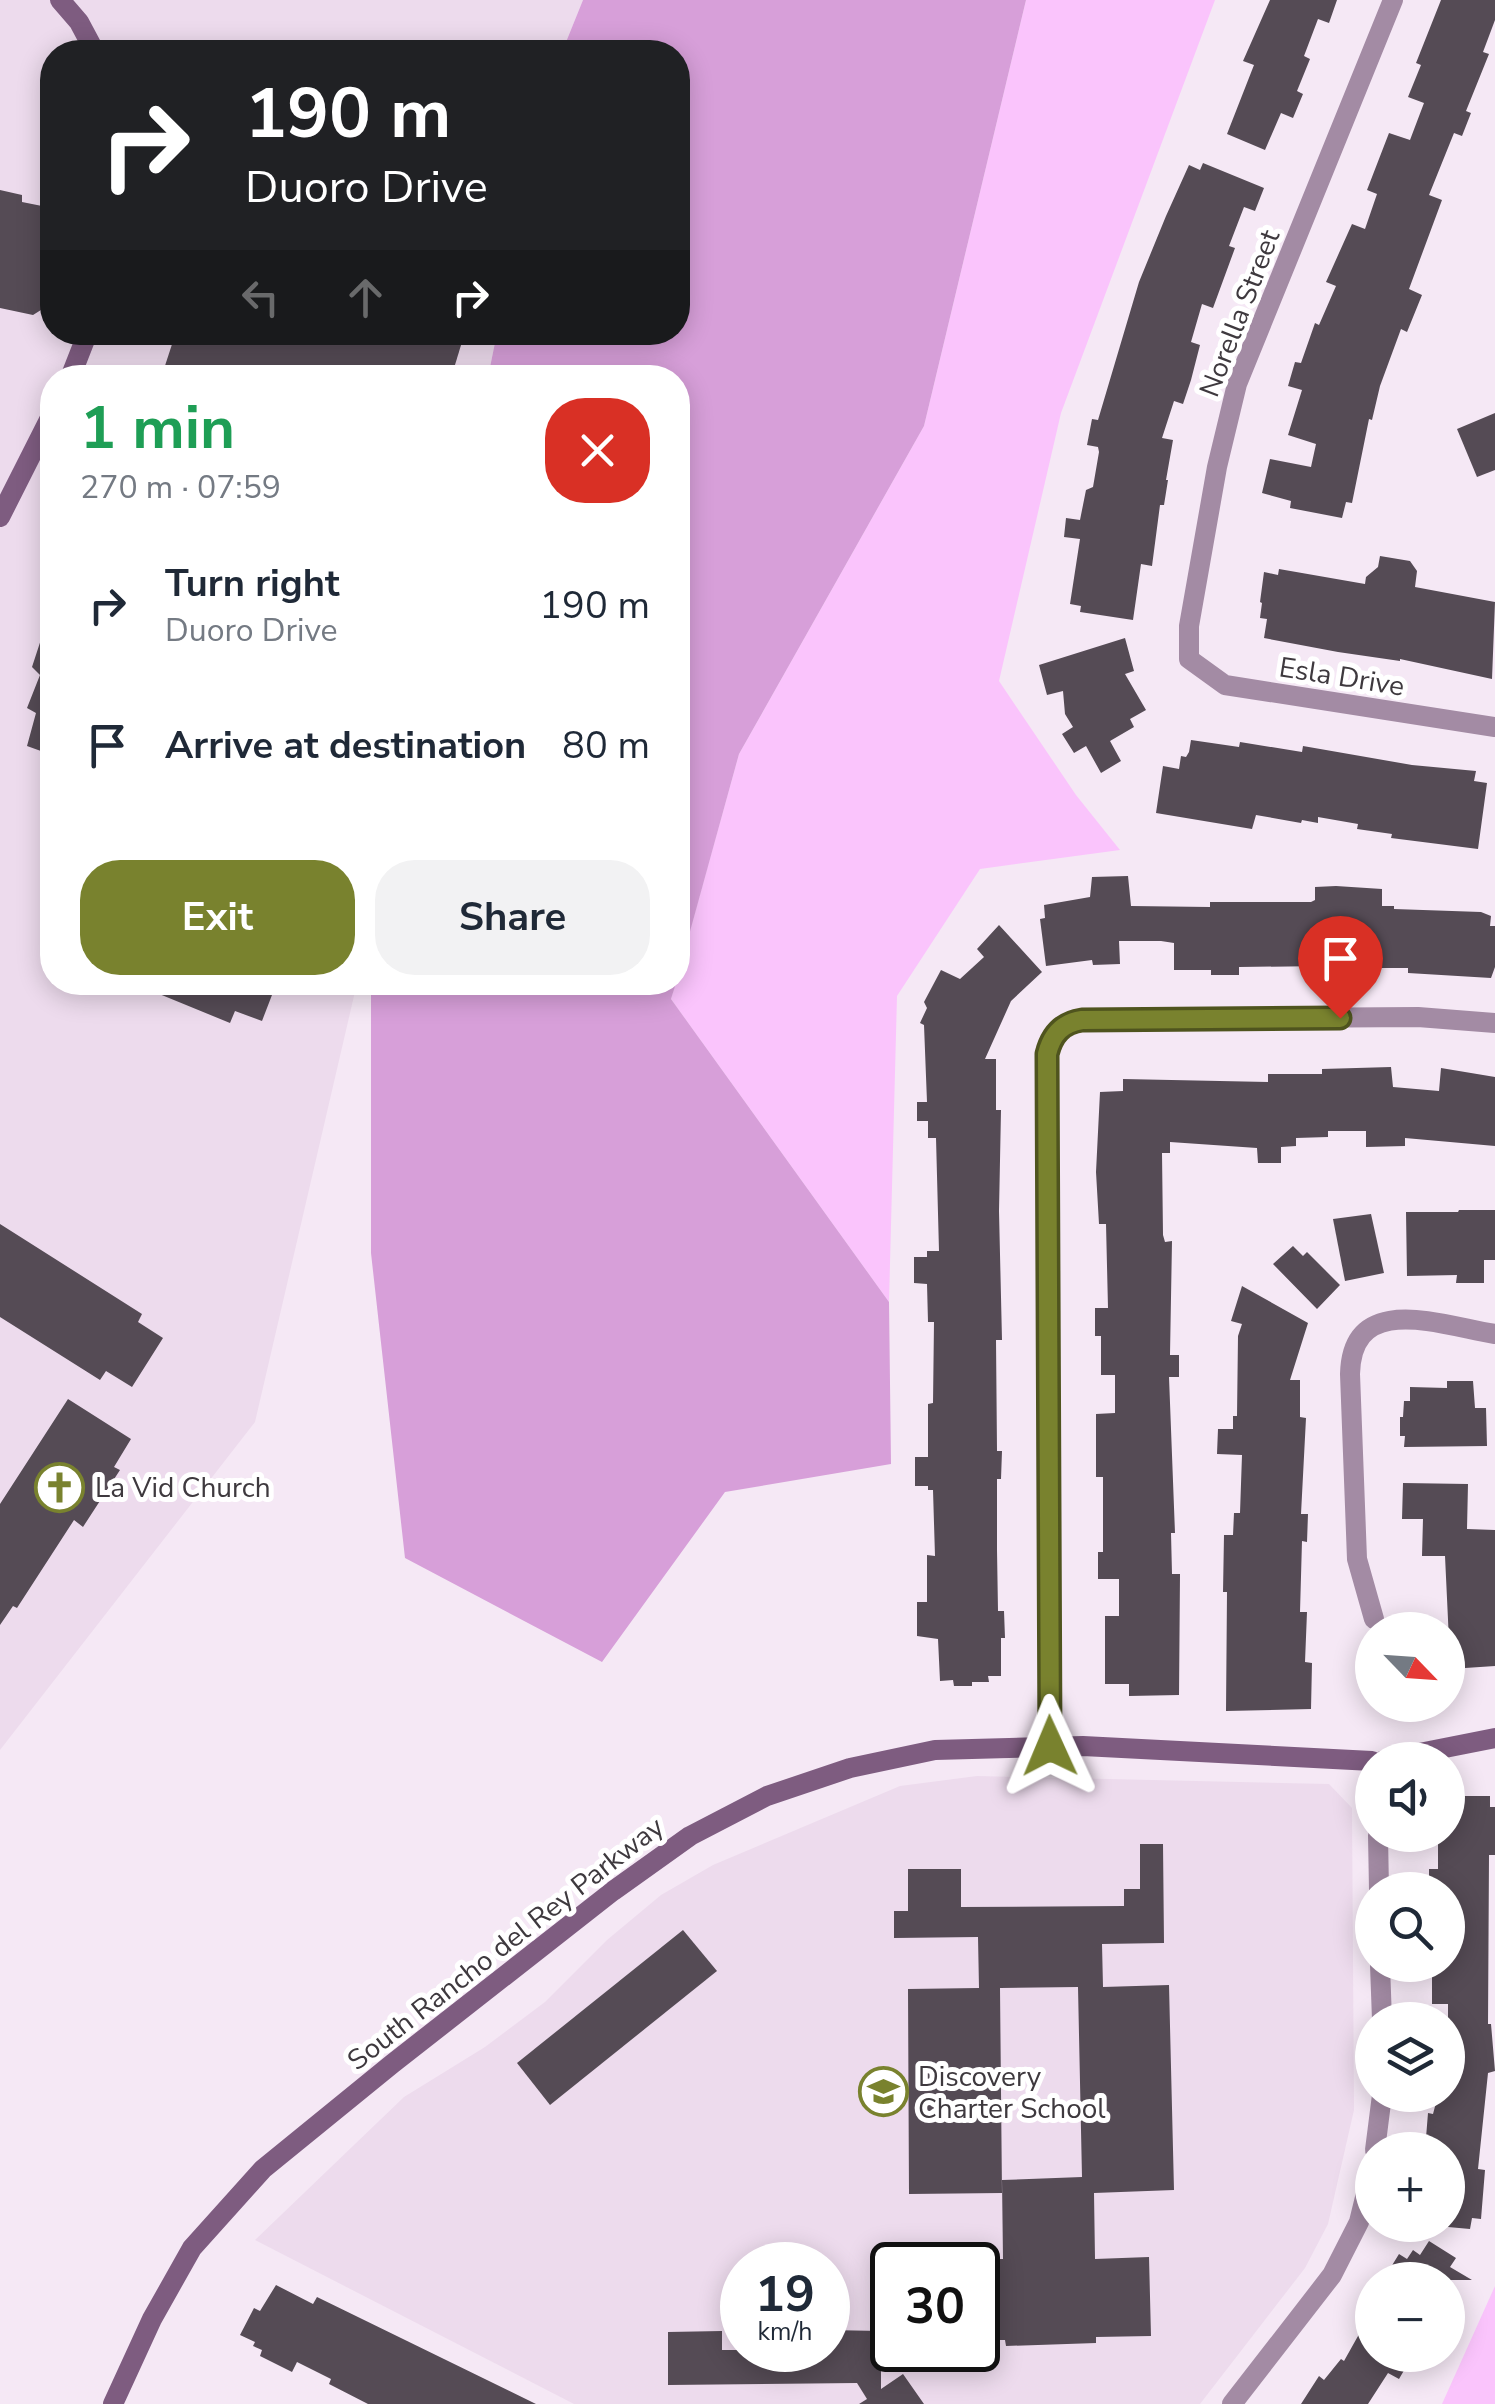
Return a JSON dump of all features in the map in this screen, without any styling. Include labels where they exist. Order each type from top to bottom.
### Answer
[{"type":"street","points":[[60,0],[89,40]]},
{"type":"street","name":"Norella Street","points":[[1189,659],[1189,626],[1217,467],[1237,384],[1393,0]]},
{"type":"street","points":[[0,517],[40,438]]},
{"type":"street","name":"Esla Drive","points":[[1189,659],[1225,685],[1495,727]]},
{"type":"street","points":[[1050,1746],[1047,1054],[1056,1033],[1082,1020],[1418,1017],[1495,1023]]},
{"type":"street","points":[[1372,1612],[1357,1559],[1350,1374],[1354,1348],[1370,1327],[1394,1318],[1495,1334]]},
{"type":"street","points":[[1465,1744],[1495,1738]]},
{"type":"street","name":"South Rancho del Rey Parkway","points":[[113,2404],[152,2319],[192,2248],[264,2169],[583,1914],[690,1836],[767,1796],[850,1768],[935,1750],[1050,1746],[1355,1760]]},
{"type":"street","points":[[1232,2404],[1332,2274],[1355,2230]]},
{"type":"shaded area","points":[[0,0],[583,0],[567,40],[40,40],[40,345],[495,345],[490,365],[40,365],[40,995],[354,995],[255,1422],[0,1750]]},
{"type":"shaded area","points":[[583,0],[1026,0],[924,426],[739,754],[690,932],[690,365],[490,365],[495,345],[690,345],[690,40],[567,40]]},
{"type":"shaded area","points":[[1026,0],[1215,0],[1061,413],[999,681],[1076,795],[1120,850],[980,869],[897,996],[889,1302],[671,999],[672,995],[690,995],[690,931],[739,754],[924,426]]},
{"type":"shaded area","points":[[371,995],[672,995],[671,999],[889,1302],[891,1464],[725,1492],[602,1662],[405,1558],[371,1253]]},
{"type":"shaded area","name":"Discovery Charter School","points":[[977,1776],[1329,1784],[1352,1808],[1354,2110],[1328,2224],[1305,2268],[1200,2404],[574,2404],[255,2240],[404,2097],[485,2047],[545,2002],[607,1940],[661,1895],[713,1865],[900,1786]]},
{"type":"shaded area","points":[[1495,2286],[1495,2404],[1442,2404],[1456,2372],[1465,2372],[1465,2353]]},
{"type":"building","points":[[1270,0],[1337,0],[1329,23],[1318,19],[1304,56],[1310,59],[1297,91],[1303,94],[1293,118],[1281,113],[1265,150],[1227,134],[1254,65],[1243,61]]},
{"type":"building","points":[[1441,0],[1495,0],[1495,20],[1483,52],[1489,54],[1466,111],[1471,113],[1462,136],[1454,133],[1429,195],[1442,200],[1409,289],[1422,295],[1407,332],[1401,329],[1380,386],[1372,420],[1369,419],[1352,503],[1346,502],[1342,518],[1290,508],[1291,501],[1262,493],[1270,459],[1311,467],[1316,444],[1288,435],[1302,390],[1288,386],[1295,362],[1301,363],[1315,323],[1319,325],[1336,286],[1326,282],[1352,224],[1365,229],[1377,194],[1367,190],[1389,133],[1410,140],[1424,103],[1408,97],[1421,65],[1416,63]]},
{"type":"building","points":[[1203,163],[1264,188],[1255,211],[1244,207],[1229,246],[1235,248],[1213,308],[1202,304],[1191,342],[1200,345],[1191,380],[1183,404],[1174,401],[1162,438],[1173,440],[1168,480],[1164,505],[1160,505],[1152,566],[1141,564],[1133,620],[1080,612],[1081,606],[1070,604],[1080,539],[1064,537],[1066,518],[1080,520],[1086,490],[1093,487],[1099,452],[1098,447],[1087,445],[1092,419],[1098,420],[1139,282],[1166,216],[1189,165],[1200,170]]},
{"type":"building","points":[[0,190],[22,195],[22,202],[40,206],[40,311],[33,315],[0,308]]},
{"type":"building","points":[[172,345],[461,345],[455,365],[165,365]]},
{"type":"building","points":[[1495,413],[1495,470],[1477,477],[1457,429]]},
{"type":"building","points":[[1380,556],[1410,561],[1417,571],[1415,587],[1495,602],[1492,679],[1400,659],[1264,638],[1267,619],[1260,618],[1260,602],[1264,572],[1278,575],[1279,569],[1365,584],[1366,577],[1378,567]]},
{"type":"building","points":[[1125,638],[1134,671],[1125,674],[1146,710],[1130,719],[1134,727],[1110,741],[1121,761],[1101,773],[1086,746],[1074,753],[1062,734],[1073,727],[1065,714],[1063,691],[1047,695],[1039,665]]},
{"type":"building","points":[[40,643],[40,675],[32,667]]},
{"type":"building","points":[[40,675],[40,751],[27,746],[36,713],[27,708]]},
{"type":"building","points":[[1191,740],[1239,747],[1240,742],[1302,752],[1303,746],[1412,765],[1476,771],[1474,781],[1487,783],[1478,849],[1391,838],[1392,834],[1357,829],[1358,824],[1318,817],[1318,823],[1301,823],[1256,815],[1252,829],[1156,813],[1163,766],[1179,769],[1181,756],[1186,757]]},
{"type":"building","points":[[1128,876],[1131,906],[1311,902],[1315,900],[1315,887],[1336,886],[1382,889],[1382,906],[1394,909],[1481,912],[1491,916],[1490,926],[1495,926],[1495,967],[1491,978],[1408,973],[1408,968],[1351,968],[1351,972],[1324,973],[1324,966],[1239,967],[1239,975],[1211,975],[1211,970],[1174,970],[1174,943],[1161,941],[1119,941],[1120,964],[1093,965],[1092,960],[1046,966],[1040,919],[1045,918],[1044,905],[1090,897],[1092,877]]},
{"type":"building","points":[[999,925],[1042,972],[1011,1001],[985,1059],[996,1059],[996,1110],[1001,1110],[1002,1340],[996,1340],[997,1451],[1002,1451],[1001,1479],[997,1479],[997,1550],[998,1611],[1004,1611],[1005,1638],[1001,1638],[1001,1676],[988,1676],[989,1682],[972,1682],[972,1686],[954,1686],[953,1680],[940,1681],[938,1639],[917,1636],[917,1602],[927,1602],[927,1555],[935,1556],[933,1490],[915,1486],[915,1457],[928,1457],[934,1322],[928,1322],[927,1284],[914,1283],[914,1257],[927,1257],[927,1251],[939,1251],[936,1138],[928,1138],[928,1121],[917,1121],[917,1102],[927,1102],[924,1025],[920,1023],[927,1008],[924,1002],[941,970],[960,979],[984,957],[977,949]]},
{"type":"building","points":[[162,995],[272,995],[262,1021],[235,1011],[230,1023]]},
{"type":"building","points":[[1391,1067],[1393,1087],[1439,1091],[1441,1068],[1495,1077],[1495,1146],[1405,1138],[1405,1146],[1366,1147],[1366,1131],[1328,1131],[1328,1137],[1296,1138],[1296,1146],[1281,1147],[1281,1163],[1258,1163],[1257,1148],[1170,1142],[1170,1153],[1162,1153],[1163,1235],[1165,1242],[1172,1241],[1170,1355],[1179,1355],[1179,1377],[1169,1377],[1175,1533],[1171,1533],[1172,1574],[1180,1574],[1179,1695],[1129,1696],[1129,1684],[1105,1684],[1105,1616],[1119,1616],[1119,1579],[1098,1579],[1098,1552],[1103,1552],[1103,1477],[1096,1477],[1096,1414],[1115,1413],[1115,1375],[1101,1375],[1101,1336],[1095,1336],[1095,1308],[1108,1308],[1106,1224],[1099,1224],[1096,1172],[1100,1092],[1123,1091],[1123,1079],[1268,1082],[1268,1074],[1322,1074],[1322,1069]]},
{"type":"building","points":[[1495,1210],[1495,1260],[1484,1260],[1484,1283],[1456,1283],[1457,1275],[1407,1276],[1406,1212]]},
{"type":"building","points":[[1371,1214],[1384,1273],[1345,1281],[1333,1219]]},
{"type":"building","points":[[0,1224],[142,1314],[138,1322],[163,1338],[132,1387],[106,1371],[100,1380],[0,1317]]},
{"type":"building","points":[[1293,1246],[1303,1256],[1307,1252],[1340,1285],[1317,1309],[1273,1264]]},
{"type":"building","points":[[1242,1286],[1308,1323],[1290,1380],[1300,1380],[1300,1417],[1306,1418],[1301,1514],[1308,1514],[1307,1542],[1302,1541],[1300,1612],[1307,1612],[1305,1662],[1312,1663],[1311,1709],[1226,1711],[1224,1535],[1233,1535],[1234,1513],[1240,1513],[1242,1455],[1217,1454],[1218,1429],[1233,1429],[1233,1416],[1237,1416],[1238,1336],[1242,1324],[1231,1321]]},
{"type":"building","points":[[1447,1381],[1473,1381],[1475,1408],[1486,1408],[1487,1446],[1404,1447],[1400,1417],[1404,1401],[1410,1401],[1410,1387],[1447,1388]]},
{"type":"building","name":"La Vid Church","points":[[68,1399],[131,1439],[114,1467],[120,1470],[83,1527],[74,1520],[17,1608],[13,1606],[0,1625],[0,1504]]},
{"type":"building","points":[[1403,1483],[1468,1484],[1467,1529],[1495,1530],[1495,1666],[1465,1668],[1465,1612],[1448,1612],[1445,1556],[1422,1556],[1423,1519],[1402,1519]]},
{"type":"building","points":[[1465,1796],[1490,1796],[1490,1807],[1495,1807],[1495,1855],[1489,1855],[1488,2024],[1495,2071],[1488,2073],[1478,2169],[1485,2170],[1481,2219],[1472,2218],[1470,2229],[1465,2229],[1465,2132],[1426,2132],[1428,2113],[1465,2112],[1465,2002],[1432,2002],[1432,1982],[1465,1982],[1465,1872],[1429,1872],[1438,1869],[1438,1852],[1465,1852]]},
{"type":"building","points":[[1140,1844],[1163,1844],[1164,1943],[1102,1944],[1103,1987],[1169,1985],[1174,2190],[1094,2193],[1095,2259],[1149,2257],[1151,2336],[1096,2337],[1096,2343],[1006,2346],[1005,2340],[1000,2340],[1003,2259],[1002,2180],[1082,2177],[1078,1987],[1000,1988],[1002,2193],[909,2194],[908,1989],[979,1988],[978,1937],[894,1938],[894,1911],[908,1911],[908,1869],[961,1869],[961,1907],[1124,1906],[1124,1889],[1140,1889]]},
{"type":"building","points":[[683,1930],[717,1971],[550,2105],[517,2063]]},
{"type":"building","points":[[1431,2242],[1456,2258],[1453,2262],[1394,2262],[1399,2254],[1407,2259],[1413,2250],[1420,2255]]},
{"type":"building","points":[[276,2285],[313,2304],[317,2297],[536,2404],[368,2404],[297,2362],[292,2372],[260,2356],[262,2350],[253,2346],[255,2342],[240,2335],[254,2308],[260,2311]]},
{"type":"building","points":[[850,2330],[870,2331],[870,2372],[881,2372],[881,2389],[903,2374],[924,2404],[859,2404],[867,2399],[857,2383],[668,2385],[668,2332],[720,2331],[720,2372],[850,2372]]},
{"type":"building","points":[[1355,2341],[1355,2372],[1403,2372],[1399,2379],[1388,2373],[1368,2404],[1301,2404],[1319,2376],[1324,2380],[1341,2359],[1344,2361]]},
{"type":"place","name":"La Vid Church","points":[[60,1487]]},
{"type":"place","name":"Discovery Charter School","points":[[883,2092]]},
{"type":"route","points":[[1050,1746],[1047,1054],[1050,1043],[1064,1026],[1082,1020],[1340,1018]]}]
